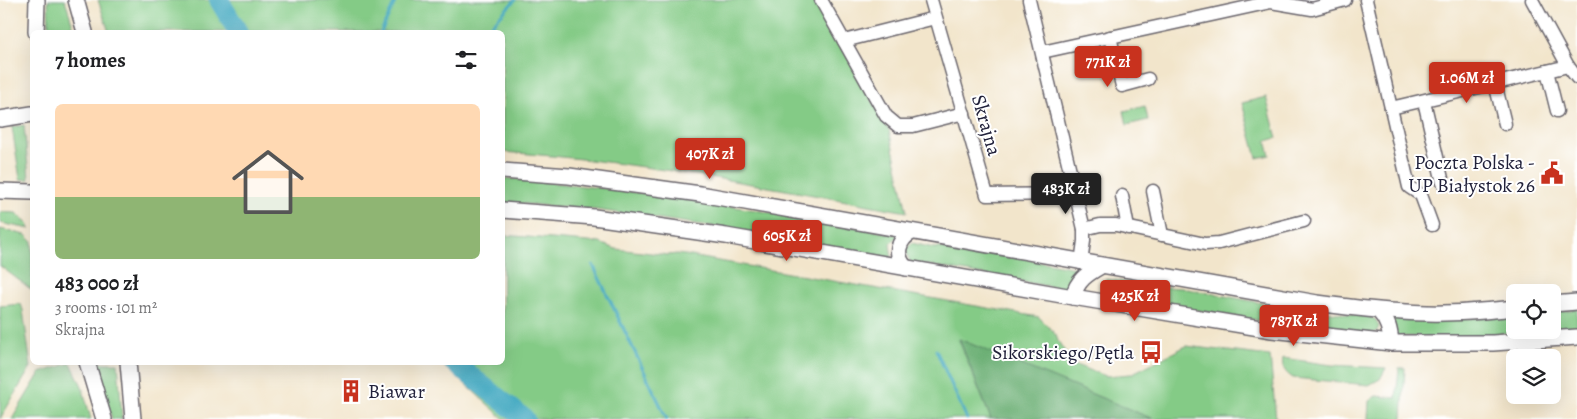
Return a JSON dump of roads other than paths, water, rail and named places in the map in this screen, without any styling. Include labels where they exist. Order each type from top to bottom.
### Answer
[{"type":"main road","points":[[36,30],[37,0]]},
{"type":"main road","points":[[76,0],[84,30]]},
{"type":"main road","points":[[0,119],[30,114]]},
{"type":"main road","points":[[505,171],[569,176],[700,194],[1272,296],[1379,311],[1428,313],[1506,309]]},
{"type":"main road","points":[[0,191],[30,192]]},
{"type":"main road","points":[[505,210],[594,217],[717,234],[1272,330],[1391,343],[1493,343],[1577,337]]},
{"type":"main road","points":[[906,268],[899,258],[899,245],[902,239],[912,232]]},
{"type":"main road","points":[[1073,297],[1079,282],[1086,274],[1101,266]]},
{"type":"main road","points":[[1561,303],[1577,302]]},
{"type":"main road","points":[[1379,311],[1385,317],[1391,343]]},
{"type":"main road","points":[[89,365],[104,419]]},
{"type":"main road","points":[[128,365],[132,419]]},
{"type":"street","points":[[822,0],[886,116],[898,126],[913,126],[964,114]]},
{"type":"street","name":"Skrajna","points":[[931,0],[987,195],[1075,194]]},
{"type":"street","points":[[1029,0],[1084,229],[1081,263]]},
{"type":"street","points":[[1042,52],[1271,2],[1312,9],[1345,0]]},
{"type":"street","points":[[1366,0],[1409,187],[1421,195],[1432,225]]},
{"type":"street","points":[[1532,0],[1568,66],[1577,78]]},
{"type":"street","points":[[844,41],[936,18]]},
{"type":"street","points":[[1110,37],[1122,86],[1148,80]]},
{"type":"street","points":[[1391,108],[1568,66]]},
{"type":"street","points":[[1547,71],[1557,112]]},
{"type":"street","points":[[1495,83],[1505,124]]},
{"type":"street","points":[[1424,100],[1443,183]]},
{"type":"street","points":[[1152,191],[1162,235]]},
{"type":"street","points":[[1122,196],[1128,228]]},
{"type":"street","points":[[1084,229],[1116,225],[1205,244],[1219,243],[1304,220]]},
{"type":"waterway","points":[[219,0],[237,30]]},
{"type":"waterway","points":[[382,30],[396,0]]},
{"type":"waterway","points":[[487,30],[515,0]]},
{"type":"waterway","points":[[593,265],[667,419]]},
{"type":"waterway","points":[[936,350],[967,419]]},
{"type":"waterway","points":[[457,365],[525,419]]},
{"type":"place","name":"Poczta Polska - UP Białystok 26","points":[[1552,173]]},
{"type":"place","name":"Sikorskiego/Pętla","points":[[1151,352]]},
{"type":"place","name":"Biawar","points":[[351,391]]}]
